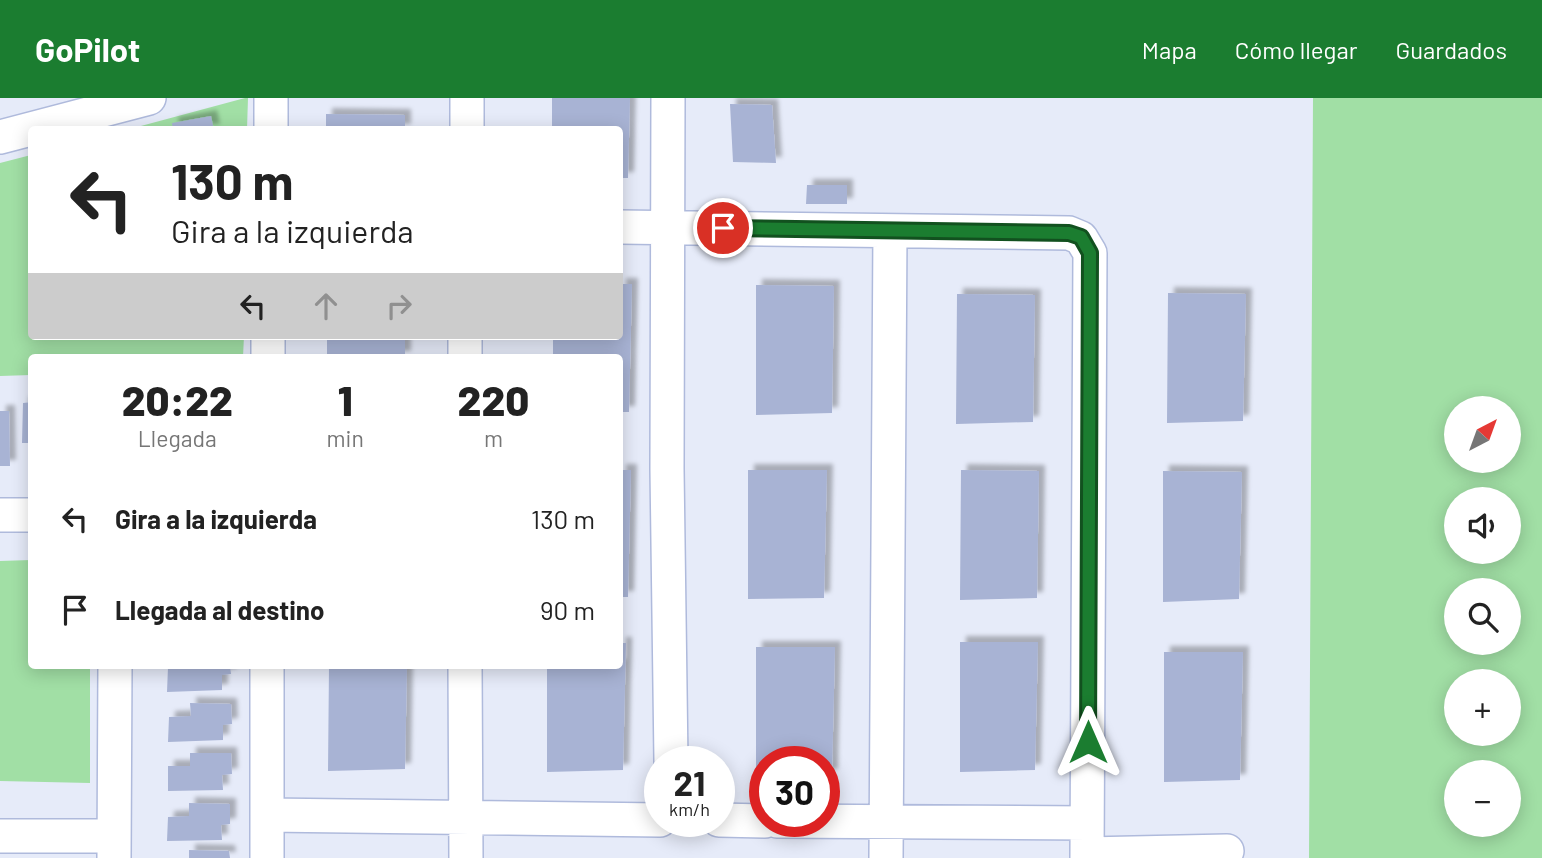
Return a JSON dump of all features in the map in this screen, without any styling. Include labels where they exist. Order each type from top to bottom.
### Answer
[{"type":"street","points":[[42,126],[149,98]]},
{"type":"street","points":[[271,98],[271,126]]},
{"type":"street","points":[[467,98],[467,126]]},
{"type":"street","points":[[668,98],[667,469],[671,746]]},
{"type":"street","points":[[0,137],[28,130]]},
{"type":"street","points":[[623,227],[1069,233],[1081,237],[1090,253],[1087,845]]},
{"type":"street","points":[[886,858],[890,231]]},
{"type":"street","points":[[0,515],[28,515]]},
{"type":"street","points":[[0,836],[114,847],[115,669]]},
{"type":"street","points":[[267,669],[267,858]]},
{"type":"street","points":[[465,669],[466,858]]},
{"type":"street","points":[[267,815],[644,820]]},
{"type":"street","points":[[840,822],[886,822],[1087,845],[1227,851]]},
{"type":"green space","points":[[245,98],[248,98],[247,126],[141,126]]},
{"type":"green space","points":[[1313,98],[1542,98],[1542,858],[1309,858]]},
{"type":"green space","points":[[28,156],[28,340],[244,340],[243,354],[28,354],[28,375],[0,376],[0,163]]},
{"type":"green space","points":[[28,560],[28,669],[90,669],[90,783],[0,781],[0,561]]},
{"type":"building","points":[[552,98],[630,98],[628,178],[623,178],[623,126],[552,126]]},
{"type":"building","points":[[730,104],[772,105],[776,163],[733,162]]},
{"type":"building","points":[[326,114],[405,115],[405,126],[326,126]]},
{"type":"building","points":[[211,116],[213,126],[172,126],[172,123]]},
{"type":"building","points":[[807,185],[847,185],[847,204],[806,204]]},
{"type":"building","points":[[623,284],[632,284],[629,412],[623,412],[623,354],[553,354],[553,340],[623,340]]},
{"type":"building","points":[[756,285],[834,286],[832,413],[756,415]]},
{"type":"building","points":[[1168,293],[1246,294],[1243,421],[1167,423]]},
{"type":"building","points":[[957,294],[1035,295],[1033,422],[956,424]]},
{"type":"building","points":[[327,340],[405,340],[405,354],[327,354]]},
{"type":"building","points":[[28,402],[28,443],[22,443],[23,403]]},
{"type":"building","points":[[0,411],[9,411],[10,466],[0,466]]},
{"type":"building","points":[[623,470],[631,470],[628,597],[623,597]]},
{"type":"building","points":[[748,470],[827,470],[824,598],[748,599]]},
{"type":"building","points":[[961,470],[1039,471],[1037,598],[960,600]]},
{"type":"building","points":[[1163,471],[1242,472],[1239,599],[1163,602]]},
{"type":"building","points":[[960,642],[1038,642],[1035,770],[960,772]]},
{"type":"building","points":[[623,643],[626,643],[623,770],[547,772],[547,669],[623,669]]},
{"type":"building","points":[[756,647],[835,647],[833,746],[756,746]]},
{"type":"building","points":[[1164,652],[1243,652],[1240,780],[1164,782]]},
{"type":"building","points":[[168,669],[230,669],[231,674],[222,675],[222,690],[167,692]]},
{"type":"building","points":[[329,669],[407,669],[405,769],[328,771]]},
{"type":"building","points":[[190,703],[231,704],[232,724],[223,725],[223,740],[168,742],[169,717],[191,716]]},
{"type":"building","points":[[190,753],[231,753],[232,774],[222,775],[223,790],[168,791],[168,766],[190,766]]},
{"type":"building","points":[[189,803],[230,804],[230,824],[221,825],[222,840],[167,841],[168,817],[189,816]]},
{"type":"building","points":[[189,850],[229,851],[230,858],[189,858]]},
{"type":"route","points":[[723,228],[1069,233],[1081,237],[1090,253],[1088,742]]}]
